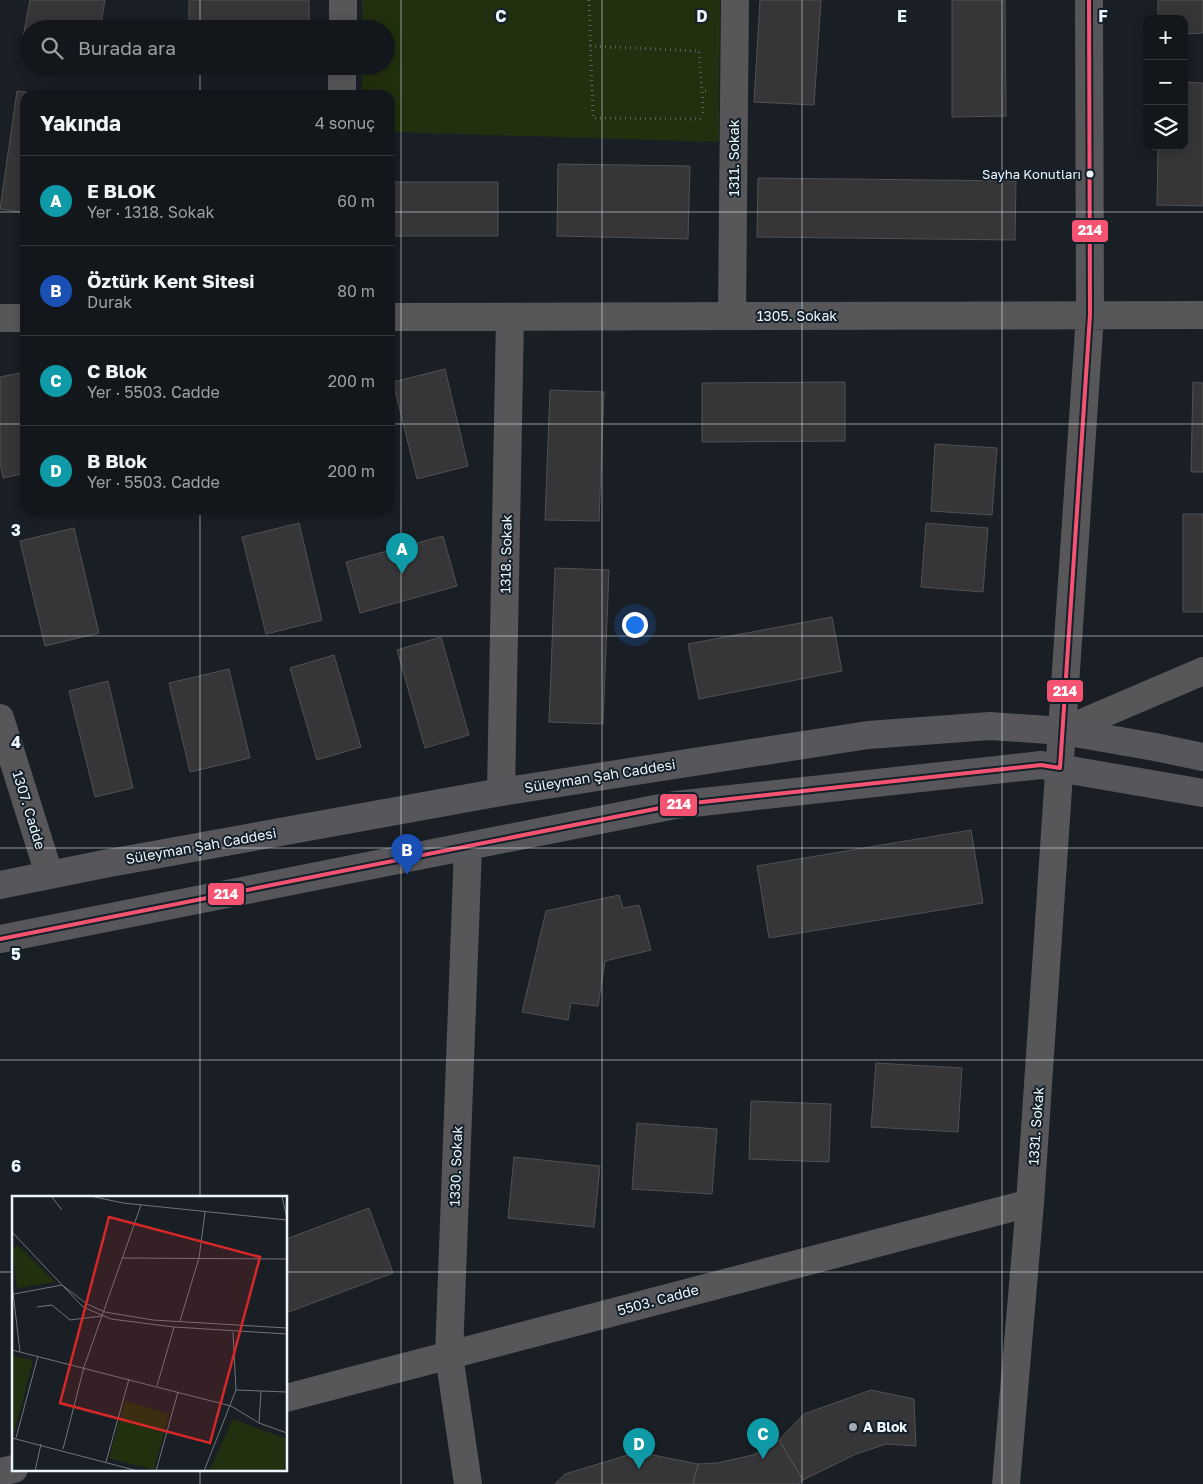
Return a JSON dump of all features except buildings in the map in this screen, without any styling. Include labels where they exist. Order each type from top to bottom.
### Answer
[{"type":"main road","name":"Süleyman Şah Caddesi","points":[[0,885],[49,874],[501,792],[868,735],[990,726],[1063,731],[1203,757]]},
{"type":"main road","points":[[0,938],[675,805],[1041,765],[1203,793]]},
{"type":"street","points":[[343,0],[343,20]]},
{"type":"street","name":"1311. Sokak","points":[[732,316],[735,0]]},
{"type":"street","name":"1331. Sokak","points":[[1006,1484],[1030,1203],[1090,315],[1088,0]]},
{"type":"street","points":[[342,75],[342,90]]},
{"type":"street","name":"1305. Sokak","points":[[395,317],[1203,314]]},
{"type":"street","name":"1318. Sokak","points":[[501,792],[510,317]]},
{"type":"street","points":[[0,318],[20,318]]},
{"type":"street","points":[[1063,731],[1203,671]]},
{"type":"street","name":"1307. Cadde","points":[[0,718],[49,874]]},
{"type":"street","name":"1330. Sokak","points":[[468,847],[449,1355],[468,1484]]},
{"type":"street","name":"5503. Cadde","points":[[288,1397],[1030,1203]]},
{"type":"path","points":[[589,0],[590,46],[593,118],[704,120],[699,51],[590,46]]},
{"type":"path","points":[[702,91],[734,92]]},
{"type":"green space","points":[[362,0],[720,0],[719,142],[395,132],[395,90],[362,90],[362,75],[395,75],[395,20],[362,20]]},
{"type":"transit line","name":"214","points":[[0,939],[675,805],[1041,765],[1060,768],[1090,315],[1089,0]]},
{"type":"place","name":"Sayha Konutları","points":[[1090,174]]},
{"type":"place","name":"E BLOK","points":[[402,574]]},
{"type":"place","name":"Öztürk Kent Sitesi","points":[[407,875]]},
{"type":"place","name":"A Blok","points":[[853,1427]]},
{"type":"place","name":"C Blok","points":[[763,1459]]},
{"type":"place","name":"B Blok","points":[[639,1469]]}]
